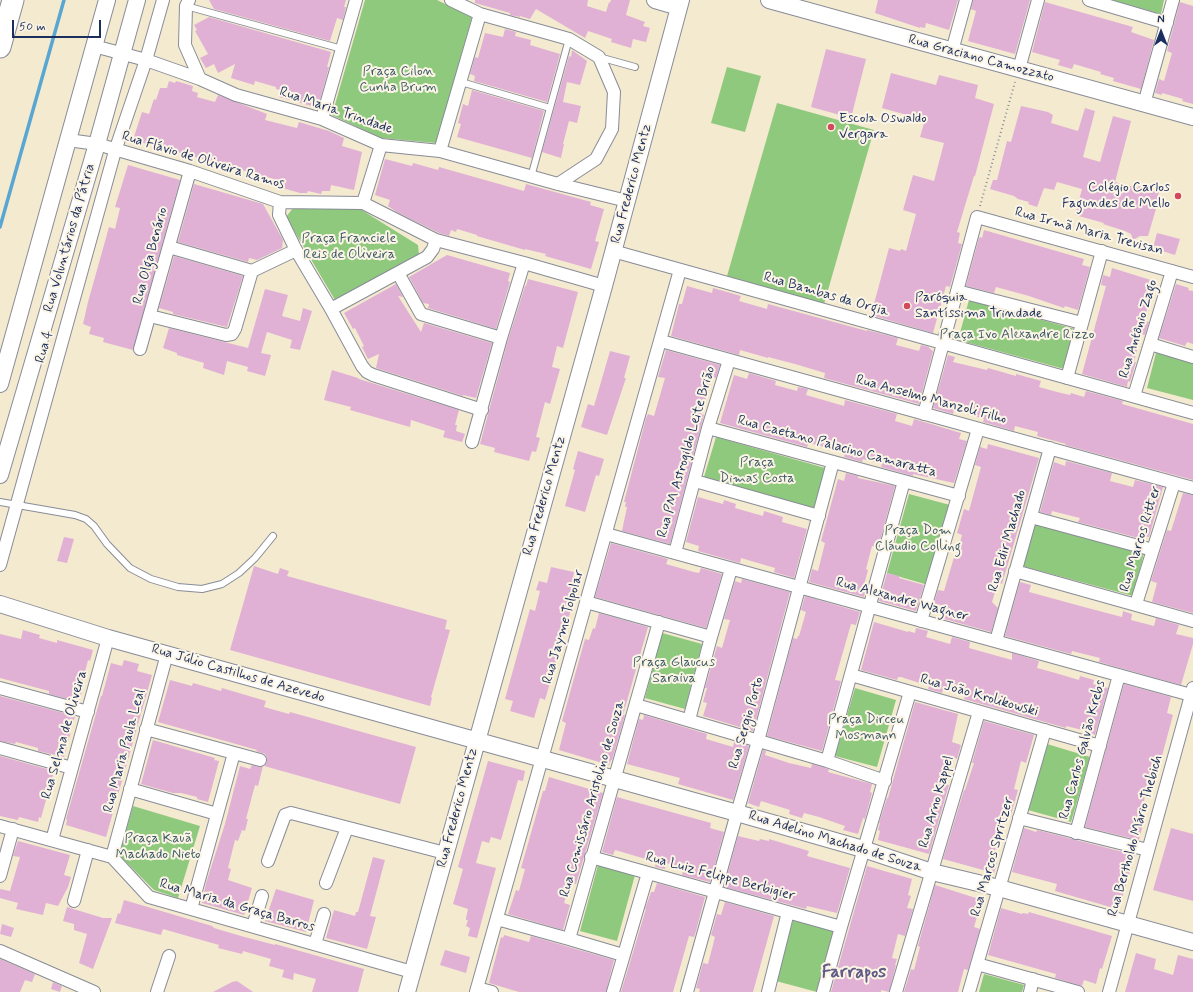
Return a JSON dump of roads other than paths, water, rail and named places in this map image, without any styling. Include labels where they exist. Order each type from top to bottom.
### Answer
[{"type":"highway","points":[[0,47],[13,0]]},
{"type":"street","name":"Rua Voluntários da Pátria","points":[[0,384],[107,0]]},
{"type":"street","name":"Rua Voluntários da Pátria","points":[[0,475],[97,144],[137,0]]},
{"type":"street","name":"Rua 4","points":[[0,565],[115,150],[146,60],[163,0]]},
{"type":"street","points":[[322,119],[356,0]]},
{"type":"street","points":[[451,0],[480,14],[569,39],[599,57],[614,92],[612,128],[596,159],[558,184]]},
{"type":"street","points":[[655,0],[680,3]]},
{"type":"street","name":"Rua Graciano Camozzato","points":[[769,0],[1193,117]]},
{"type":"street","points":[[952,51],[966,0]]},
{"type":"street","points":[[1019,69],[1038,0]]},
{"type":"street","points":[[1089,0],[1167,23]]},
{"type":"street","points":[[1144,104],[1173,0]]},
{"type":"street","points":[[188,3],[185,45],[200,79]]},
{"type":"street","name":"Rua Frederico Mentz","points":[[407,992],[604,286],[680,3]]},
{"type":"street","points":[[440,151],[480,14]]},
{"type":"street","name":"Rua Maria Trindade","points":[[94,46],[146,60],[200,79],[236,95],[322,119],[381,145],[440,151],[531,177],[627,201]]},
{"type":"street","name":"Rua Flávio de Oliveira Ramos","points":[[68,140],[97,144],[190,171],[280,202],[363,203],[436,240],[604,286]]},
{"type":"street","points":[[363,203],[381,145]]},
{"type":"street","name":"Rua Olga Benário","points":[[140,349],[190,171]]},
{"type":"street","points":[[280,202],[279,215],[296,250],[366,372],[482,410]]},
{"type":"street","name":"Rua Irmã Maria Trevisan","points":[[957,291],[977,217],[1193,277]]},
{"type":"street","points":[[331,309],[428,257],[436,240]]},
{"type":"street","points":[[169,247],[252,271],[296,250]]},
{"type":"street","name":"Rua Bambas da Orgia","points":[[613,252],[1193,412]]},
{"type":"street","points":[[1068,378],[1102,252]]},
{"type":"street","points":[[472,442],[524,263]]},
{"type":"street","name":"Rua Jayme Tolpolar","points":[[477,990],[680,270]]},
{"type":"street","points":[[150,316],[226,335],[232,334],[235,329],[252,271]]},
{"type":"street","name":"Rua Antônio Zago","points":[[1134,396],[1172,271]]},
{"type":"street","points":[[398,273],[421,314],[501,338]]},
{"type":"street","points":[[924,414],[957,291],[1082,324]]},
{"type":"street","name":"Rua Anselmo Manzoli Filho","points":[[660,341],[1193,488]]},
{"type":"street","points":[[1150,344],[1193,357]]},
{"type":"street","name":"Rua PM Astrogildo Leite Brião","points":[[675,553],[708,428],[729,360]]},
{"type":"street","name":"Rua Caetano Palacino Camaratta","points":[[708,428],[959,496]]},
{"type":"street","points":[[921,621],[978,429]]},
{"type":"street","name":"Rua Edir Machado","points":[[996,641],[1050,448]]},
{"type":"street","name":"Rua Sergio Porto","points":[[687,992],[736,812],[758,741],[833,462]]},
{"type":"street","points":[[695,481],[819,516]]},
{"type":"street","points":[[827,761],[904,481]]},
{"type":"street","name":"Rua Marcos Ritter","points":[[1136,604],[1174,483]]},
{"type":"street","points":[[1030,517],[1153,550]]},
{"type":"street","name":"Rua Alexandre Wagner","points":[[606,534],[1119,675],[1192,691]]},
{"type":"street","points":[[689,720],[731,569]]},
{"type":"street","points":[[1015,571],[1193,621]]},
{"type":"street","points":[[586,602],[711,637]]},
{"type":"street","name":"Rua Júlio Castilhos de Azevedo","points":[[0,604],[108,638],[476,741]]},
{"type":"street","name":"Rua Comissário Aristolino de Souza","points":[[569,939],[659,622]]},
{"type":"street","name":"Rua Selma de Oliveira","points":[[52,840],[108,638]]},
{"type":"street","name":"Rua Maria Paula Leal","points":[[112,857],[167,654]]},
{"type":"street","name":"Rua Carlos Galvão Krebs","points":[[1076,833],[1119,675]]},
{"type":"street","name":"Rua João Krolikowski","points":[[851,676],[1100,746]]},
{"type":"street","points":[[0,688],[88,712]]},
{"type":"street","name":"Rua Bertholdo Mário Thebich","points":[[1109,992],[1192,691]]},
{"type":"street","points":[[823,992],[863,849],[885,781],[910,692]]},
{"type":"street","points":[[636,705],[827,761],[885,781]]},
{"type":"street","name":"Rua Arno Kappel","points":[[896,992],[979,712]]},
{"type":"street","points":[[146,729],[260,760]]},
{"type":"street","name":"Rua Marcos Spritzer","points":[[969,992],[1045,730]]},
{"type":"street","name":"Rua Adelino Machado de Souza","points":[[476,741],[736,812],[863,849],[932,872],[1000,888],[1193,942]]},
{"type":"street","points":[[0,748],[72,768]]},
{"type":"street","points":[[191,908],[234,753]]},
{"type":"street","points":[[130,789],[217,814]]},
{"type":"street","points":[[268,861],[285,816],[291,813],[445,853]]},
{"type":"street","points":[[1019,818],[1148,850]]},
{"type":"street","points":[[0,826],[112,857]]},
{"type":"street","points":[[326,883],[347,828]]},
{"type":"street","points":[[0,876],[13,829]]},
{"type":"street","points":[[74,901],[88,850]]},
{"type":"street","name":"Rua Luiz Felippe Berbigier","points":[[592,856],[648,873],[841,926]]},
{"type":"street","name":"Rua Maria da Graça Barros","points":[[112,857],[149,897],[412,972]]},
{"type":"street","points":[[613,992],[648,873]]},
{"type":"street","points":[[253,926],[262,896]]},
{"type":"street","points":[[768,992],[788,912]]},
{"type":"street","points":[[315,944],[324,914]]},
{"type":"street","points":[[497,919],[623,955]]},
{"type":"street","points":[[0,951],[94,992]]},
{"type":"street","points":[[157,992],[169,956]]},
{"type":"street","points":[[977,964],[1078,992]]},
{"type":"street","points":[[1030,992],[1034,980]]},
{"type":"street","points":[[477,990],[492,992]]},
{"type":"lane","points":[[188,3],[342,49]]},
{"type":"lane","points":[[531,177],[569,39]]},
{"type":"lane","points":[[599,57],[635,67]]},
{"type":"lane","points":[[461,82],[550,108]]},
{"type":"lane","points":[[0,502],[16,506],[75,515],[86,519],[94,526],[107,544],[130,568],[151,579],[178,587],[202,589],[222,584],[239,573],[255,558],[274,536]]},
{"type":"waterway","points":[[0,227],[64,0]]},
{"type":"place","name":"Escola Oswaldo Vergara","points":[[831,127]]},
{"type":"place","name":"Colégio Carlos Fagundes de Mello","points":[[1178,196]]},
{"type":"place","name":"Paróquia Santíssima Trindade","points":[[907,306]]},
{"type":"district","name":"Farrapos","points":[[854,973]]},
{"type":"park label","name":"Praça Cilon Cunha Brum","points":[[398,80]]},
{"type":"park label","name":"Praça Franciele Reis de Oliveira","points":[[349,248]]},
{"type":"park label","name":"Praça Ivo Alexandre Rizzo","points":[[1017,335]]},
{"type":"park label","name":"Praça Dimas Costa","points":[[757,472]]},
{"type":"park label","name":"Praça Dom Cláudio Colling","points":[[918,540]]},
{"type":"park label","name":"Praça Glaucus Saraiva","points":[[674,672]]},
{"type":"park label","name":"Praça Dirceu Mosmann","points":[[866,728]]},
{"type":"park label","name":"Praça Kauã Machado Nieto","points":[[158,848]]}]
